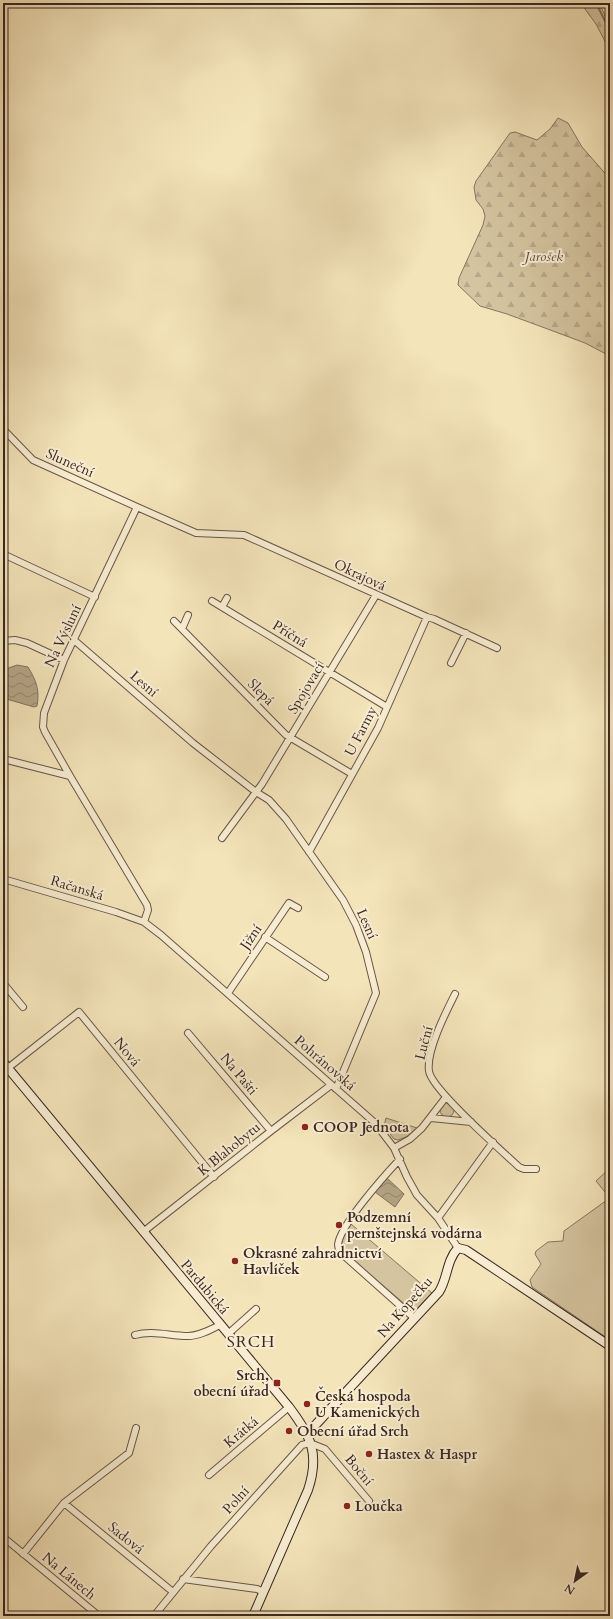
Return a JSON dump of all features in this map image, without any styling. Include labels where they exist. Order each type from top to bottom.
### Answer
[{"type":"street","name":"Sluneční","points":[[3,429],[33,460],[196,533],[244,535],[283,552]]},
{"type":"street","name":"Na Výsluní","points":[[137,507],[95,598],[64,660],[44,713],[43,727],[70,776],[147,905],[148,910],[144,922]]},
{"type":"street","name":"Okrajová","points":[[283,552],[497,648]]},
{"type":"street","points":[[3,554],[95,598]]},
{"type":"street","name":"Spojovací","points":[[256,792],[376,595]]},
{"type":"street","points":[[222,607],[227,598]]},
{"type":"street","name":"Příčná","points":[[212,601],[387,707]]},
{"type":"street","points":[[182,629],[188,615]]},
{"type":"street","name":"U Farmy","points":[[309,852],[378,728],[427,617]]},
{"type":"street","name":"Slepá","points":[[174,621],[286,735],[352,774]]},
{"type":"street","points":[[451,664],[466,633]]},
{"type":"street","points":[[3,641],[15,640],[27,643],[64,660]]},
{"type":"street","name":"Lesní","points":[[74,640],[193,743],[268,800],[286,819],[343,900],[356,925],[366,952],[376,993],[336,1089]]},
{"type":"street","points":[[3,758],[70,776]]},
{"type":"street","points":[[222,838],[256,792]]},
{"type":"street","name":"Račanská","points":[[3,879],[144,922]]},
{"type":"street","name":"Jižní","points":[[228,993],[289,902],[298,908]]},
{"type":"street","name":"Pohránovská","points":[[144,922],[162,934],[375,1123],[394,1148],[417,1195],[438,1218],[458,1248]]},
{"type":"street","points":[[266,937],[325,977]]},
{"type":"street","points":[[3,983],[23,1007]]},
{"type":"street","name":"Luční","points":[[455,994],[443,1019],[432,1051],[429,1071],[431,1077],[446,1097],[519,1167],[524,1169],[536,1169]]},
{"type":"street","name":"Nová","points":[[5,1065],[79,1012],[214,1176]]},
{"type":"street","name":"Na Pašti","points":[[188,1033],[271,1131]]},
{"type":"street","name":"Pardubická","points":[[5,1065],[289,1407],[307,1434],[314,1460],[312,1477],[308,1490],[253,1616]]},
{"type":"street","name":"K Blahobytu","points":[[143,1232],[331,1085]]},
{"type":"street","points":[[394,1148],[416,1134],[431,1118],[446,1097]]},
{"type":"street","points":[[431,1118],[471,1122]]},
{"type":"street","points":[[438,1218],[493,1142]]},
{"type":"street","points":[[400,1159],[355,1213],[340,1236],[338,1245],[342,1253],[414,1318]]},
{"type":"street","points":[[458,1248],[466,1250],[610,1346]]},
{"type":"street","name":"Na Kopečku","points":[[307,1434],[443,1286],[449,1260],[458,1248]]},
{"type":"street","points":[[228,1334],[256,1309]]},
{"type":"street","points":[[135,1335],[155,1333],[189,1336],[207,1331],[220,1325]]},
{"type":"street","name":"Krátká","points":[[209,1476],[289,1407]]},
{"type":"street","points":[[23,1554],[64,1503],[129,1453],[136,1428]]},
{"type":"street","name":"Boční","points":[[310,1443],[325,1449],[369,1501]]},
{"type":"street","name":"Polní","points":[[154,1616],[183,1579],[296,1451],[302,1445],[310,1443]]},
{"type":"street","name":"Sadová","points":[[64,1503],[173,1592]]},
{"type":"street","name":"Na Lánech","points":[[3,1538],[98,1616]]},
{"type":"street","points":[[183,1579],[257,1589],[264,1592]]},
{"type":"green space","points":[[584,3],[599,3],[610,26],[610,51],[596,24],[585,9]]},
{"type":"green space","name":"Jarošek","points":[[558,118],[568,123],[582,147],[610,179],[610,356],[585,343],[507,314],[480,306],[458,285],[459,278],[483,225],[485,216],[483,209],[476,200],[474,187],[476,181],[510,133],[515,132],[537,140],[550,129]]},
{"type":"green space","points":[[447,1103],[452,1105],[454,1110],[452,1115],[447,1117],[442,1115],[440,1110],[442,1105]]},
{"type":"green space","points":[[386,1118],[417,1128],[406,1137],[398,1140],[394,1139],[384,1126]]},
{"type":"green space","points":[[610,1168],[610,1340],[532,1287],[530,1280],[541,1264],[535,1254],[536,1251],[548,1242],[563,1241],[564,1231],[607,1200],[609,1197],[596,1181]]},
{"type":"green space","points":[[351,1224],[432,1293],[416,1310],[407,1306],[344,1252],[342,1248],[342,1241]]},
{"type":"water","points":[[17,665],[28,667],[33,676],[38,690],[37,706],[34,707],[3,698],[3,670]]},
{"type":"water","points":[[387,1178],[404,1194],[395,1207],[375,1192]]},
{"type":"waterway","points":[[596,3],[610,31]]},
{"type":"place","name":"COOP Jednota","points":[[305,1127]]},
{"type":"place","name":"Podzemní pernštejnská vodárna","points":[[339,1225]]},
{"type":"place","name":"Okrasné zahradnictví Havlíček","points":[[235,1261]]},
{"type":"place","name":"Srch, obecní úřad","points":[[277,1383]]},
{"type":"place","name":"Česká hospoda U Kamenických","points":[[307,1404]]},
{"type":"place","name":"Obecní úřad Srch","points":[[289,1431]]},
{"type":"place","name":"Hastex & Haspr","points":[[369,1454]]},
{"type":"place","name":"Loučka","points":[[347,1506]]},
{"type":"district","name":"SRCH","points":[[251,1342]]}]
